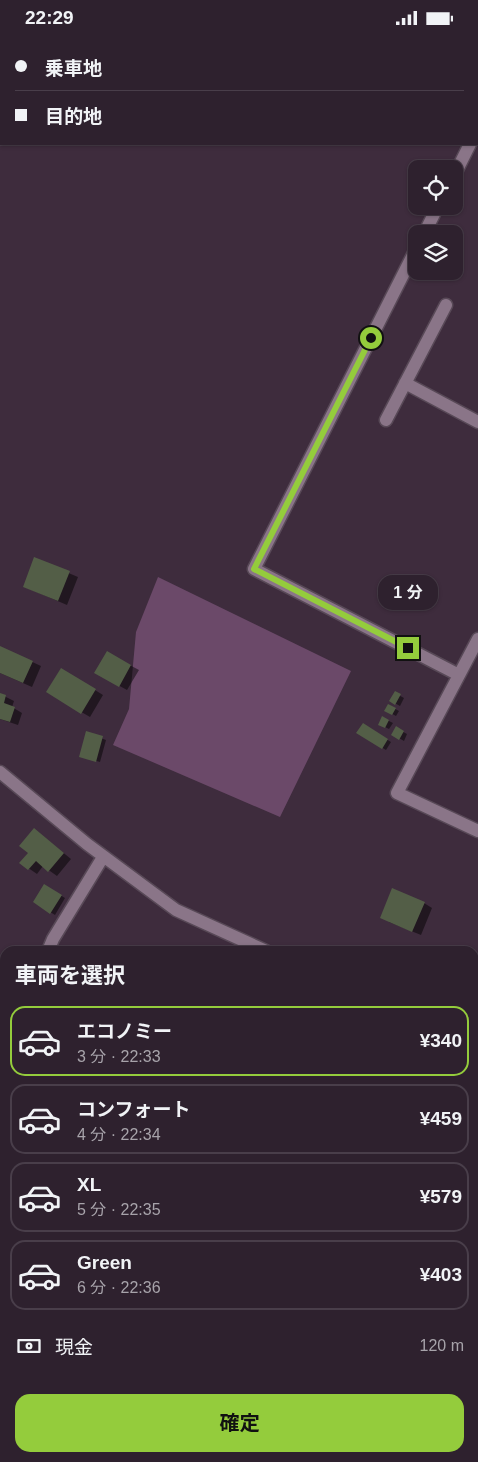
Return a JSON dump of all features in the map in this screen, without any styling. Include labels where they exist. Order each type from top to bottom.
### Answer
[{"type":"street","points":[[462,160],[470,145]]},
{"type":"street","points":[[408,265],[254,569],[459,675]]},
{"type":"street","points":[[386,420],[446,305]]},
{"type":"street","points":[[405,383],[478,422]]},
{"type":"street","points":[[478,639],[397,793],[478,831]]},
{"type":"street","points":[[0,772],[103,857],[176,911],[255,946]]},
{"type":"street","points":[[50,946],[103,857]]},
{"type":"shaded area","points":[[158,577],[351,671],[280,817],[113,745],[129,709],[136,632]]},
{"type":"building","points":[[34,557],[70,571],[58,601],[23,587]]},
{"type":"building","points":[[0,646],[33,661],[23,683],[0,673]]},
{"type":"building","points":[[107,651],[131,665],[119,687],[94,673]]},
{"type":"building","points":[[61,668],[96,689],[81,714],[46,692]]},
{"type":"building","points":[[395,691],[401,694],[395,705],[389,701]]},
{"type":"building","points":[[0,693],[6,695],[4,703],[15,707],[10,722],[0,719]]},
{"type":"building","points":[[388,704],[396,708],[392,715],[384,711]]},
{"type":"building","points":[[382,716],[389,720],[385,728],[378,725]]},
{"type":"building","points":[[363,723],[388,739],[382,749],[356,733]]},
{"type":"building","points":[[396,726],[404,731],[399,740],[391,735]]},
{"type":"building","points":[[86,731],[103,736],[96,762],[79,757]]},
{"type":"building","points":[[34,828],[64,853],[48,872],[36,861],[28,870],[19,863],[28,853],[19,846]]},
{"type":"building","points":[[44,884],[62,895],[50,914],[33,902]]},
{"type":"building","points":[[392,888],[425,902],[412,932],[380,918]]},
{"type":"route","points":[[371,338],[254,569],[408,648]]}]
